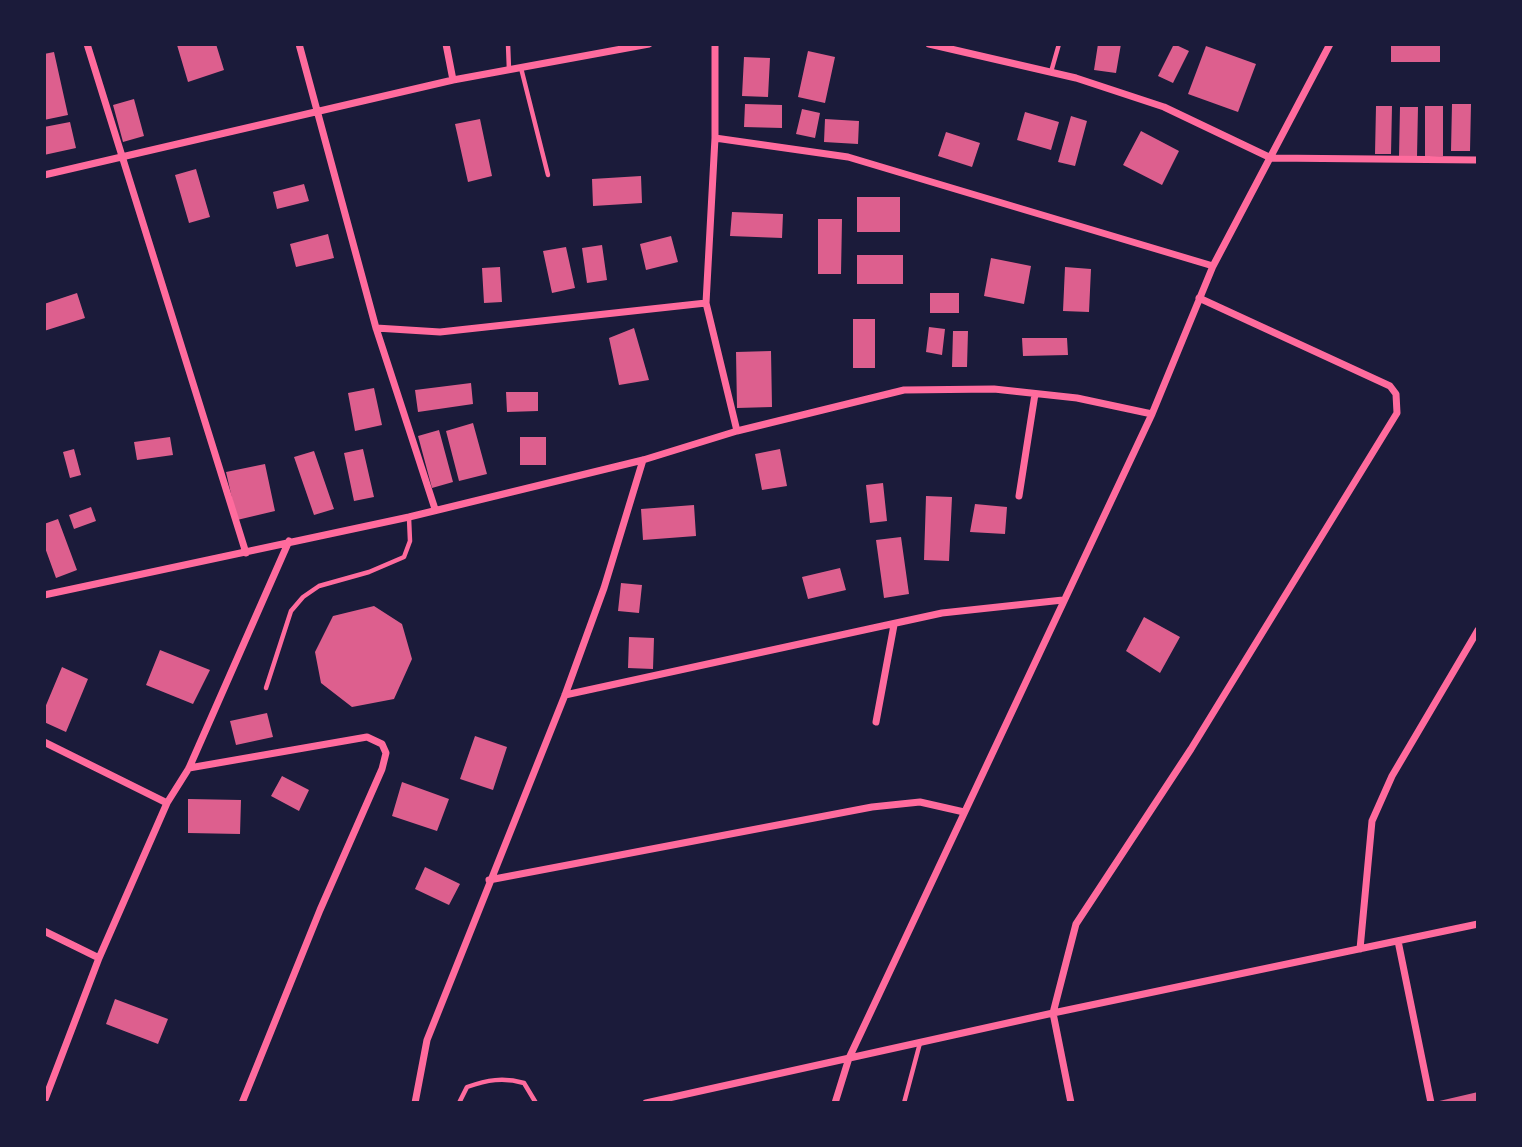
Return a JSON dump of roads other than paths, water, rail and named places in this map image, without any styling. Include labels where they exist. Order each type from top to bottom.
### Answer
[{"type":"street","points":[[88,44],[246,553]]},
{"type":"street","points":[[299,44],[376,328],[435,509]]},
{"type":"street","points":[[446,44],[453,80]]},
{"type":"street","points":[[44,175],[453,80],[643,44]]},
{"type":"street","points":[[715,44],[715,138],[706,303],[737,431]]},
{"type":"street","points":[[929,44],[1051,72],[1164,107],[1271,158],[1478,160]]},
{"type":"street","points":[[835,1103],[849,1058],[1152,414],[1213,266],[1330,44]]},
{"type":"street","points":[[715,138],[848,157],[1213,266]]},
{"type":"street","points":[[1071,1103],[1053,1013],[1081,915],[1191,749],[1397,412],[1396,394],[1390,386],[1199,298]]},
{"type":"street","points":[[376,328],[440,332],[706,303]]},
{"type":"street","points":[[44,595],[409,517],[643,460],[737,431],[904,390],[942,387],[1077,398],[1152,414]]},
{"type":"street","points":[[1019,496],[1035,394]]},
{"type":"street","points":[[415,1103],[426,1040],[488,880],[565,695],[604,589],[643,460]]},
{"type":"street","points":[[44,1098],[99,958],[167,803],[189,768],[289,541]]},
{"type":"street","points":[[565,695],[942,613],[1063,600]]},
{"type":"street","points":[[876,722],[894,625]]},
{"type":"street","points":[[1360,949],[1372,821],[1392,776],[1478,630]]},
{"type":"street","points":[[189,768],[367,737],[382,744],[386,752],[382,769],[320,910],[242,1103]]},
{"type":"street","points":[[44,742],[167,803]]},
{"type":"street","points":[[488,880],[872,807],[919,802],[964,812]]},
{"type":"street","points":[[646,1103],[1053,1013],[1478,924]]},
{"type":"street","points":[[44,931],[99,958]]},
{"type":"street","points":[[1398,942],[1431,1103]]},
{"type":"lane","points":[[508,44],[509,69]]},
{"type":"lane","points":[[1051,72],[1059,44]]},
{"type":"lane","points":[[520,67],[548,175]]},
{"type":"lane","points":[[266,688],[291,611],[319,586],[369,572],[404,557],[410,541],[409,517]]},
{"type":"lane","points":[[904,1103],[920,1042]]},
{"type":"lane","points":[[459,1103],[467,1087],[484,1081],[509,1079],[524,1083],[536,1103]]}]
